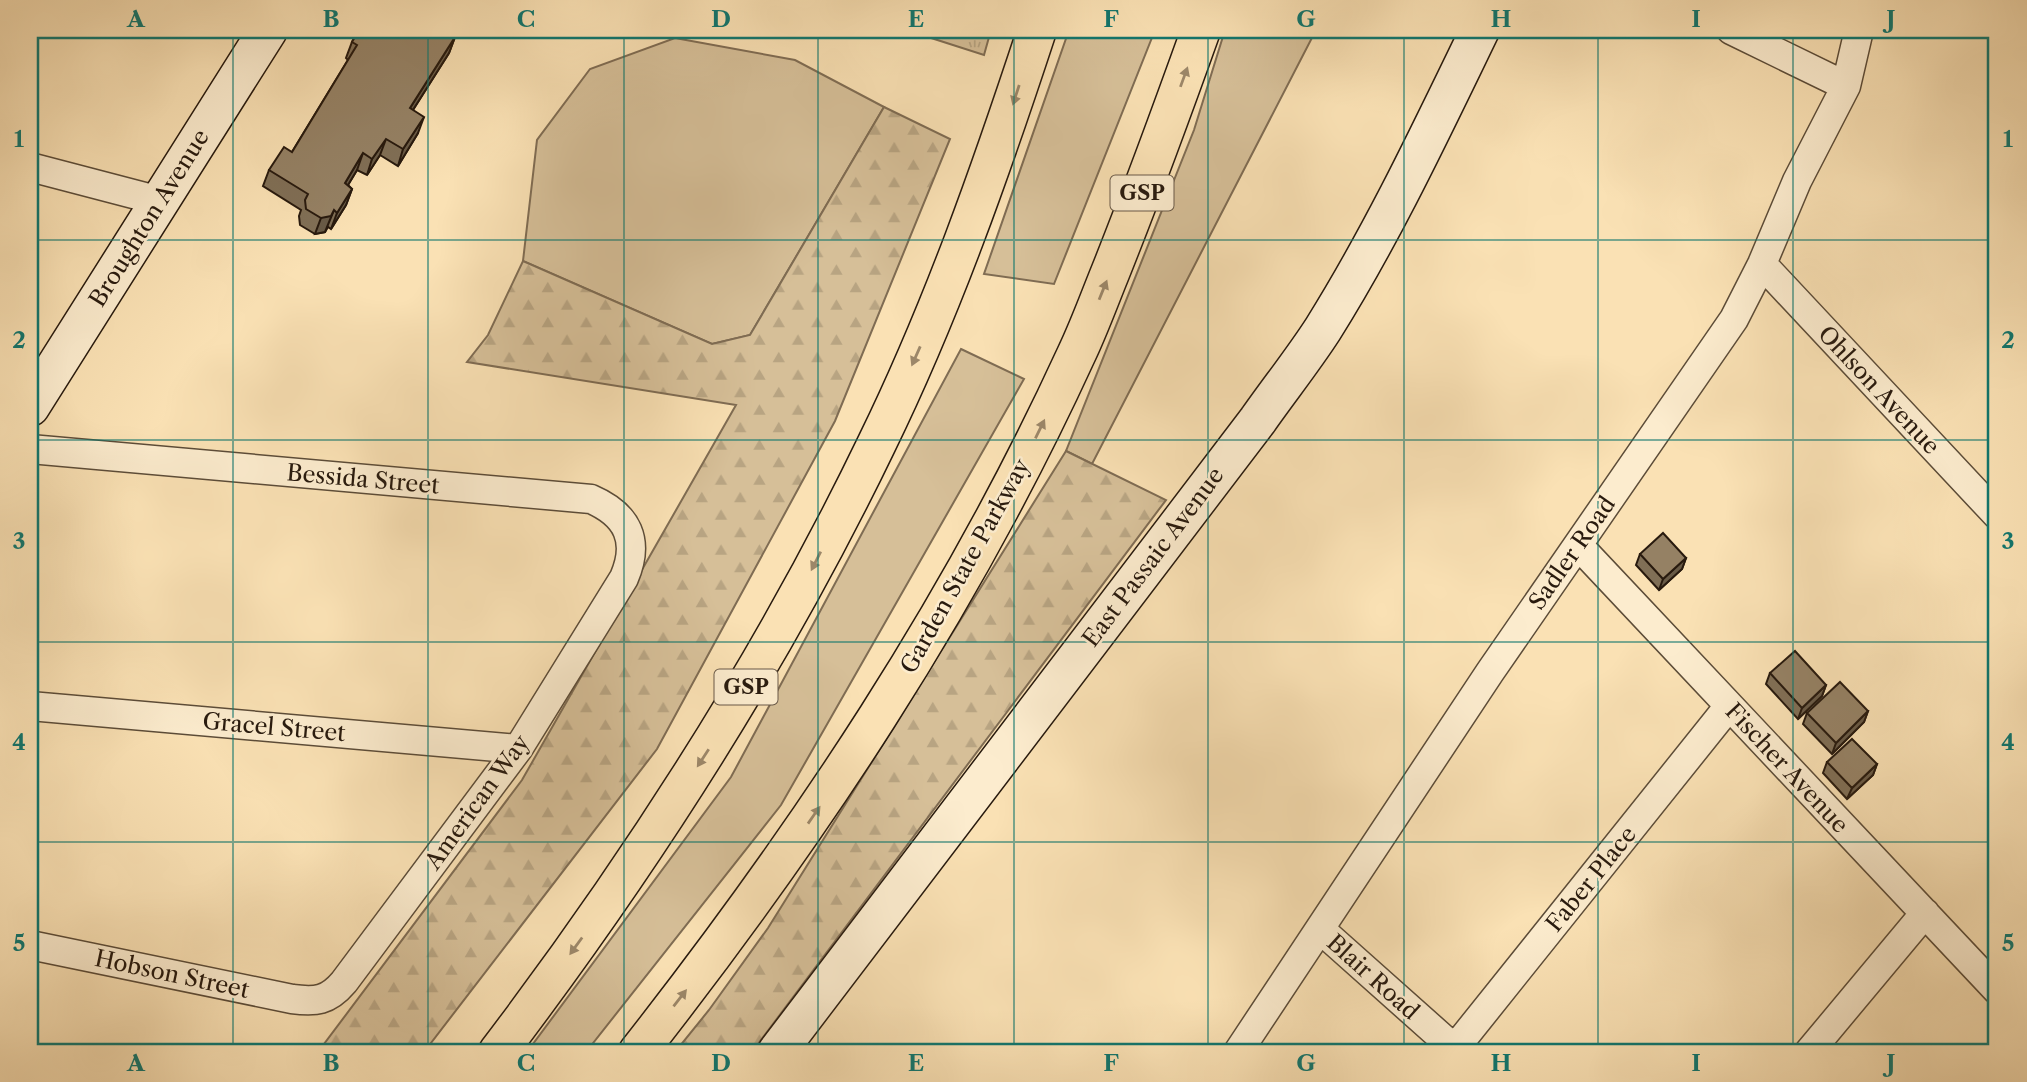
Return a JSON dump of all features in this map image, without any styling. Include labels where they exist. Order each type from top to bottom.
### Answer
[{"type":"highway","name":"GSP","points":[[498,1052],[649,841],[717,737],[800,592],[878,443],[943,294],[998,150],[1037,30]]},
{"type":"highway","name":"Garden State Parkway","points":[[638,1052],[722,945],[823,801],[917,656],[1004,503],[1077,353],[1146,183],[1201,30]]},
{"type":"main road","name":"Broughton Avenue","points":[[30,407],[268,30]]},
{"type":"main road","name":"East Passaic Avenue","points":[[777,1052],[1258,420],[1322,331],[1381,229],[1480,30]]},
{"type":"street","points":[[1731,30],[1846,86]]},
{"type":"street","name":"Sadler Road","points":[[1238,1052],[1490,672],[1734,319],[1762,264],[1797,181],[1846,86],[1859,30]]},
{"type":"street","points":[[30,167],[160,201]]},
{"type":"street","name":"Ohlson Avenue","points":[[1762,264],[1997,515]]},
{"type":"street","name":"Bessida Street","points":[[30,449],[591,499],[619,516],[628,530],[632,546],[631,562],[620,583]]},
{"type":"street","name":"Fischer Avenue","points":[[1578,545],[1997,990]]},
{"type":"street","name":"American Way","points":[[314,1002],[325,1000],[344,982],[518,749],[620,583]]},
{"type":"street","name":"Gracel Street","points":[[30,706],[518,749]]},
{"type":"street","name":"Faber Place","points":[[1455,1052],[1729,706]]},
{"type":"street","points":[[1810,1052],[1925,913]]},
{"type":"street","name":"Blair Road","points":[[1320,929],[1455,1052]]},
{"type":"street","name":"Hobson Street","points":[[30,945],[314,1002]]},
{"type":"green space","points":[[927,30],[991,30],[984,55],[925,36]]},
{"type":"green space","points":[[1069,30],[1155,30],[1054,284],[984,274]]},
{"type":"green space","points":[[1225,30],[1316,30],[1092,464],[1066,451],[1194,130]]},
{"type":"green space","points":[[675,38],[795,60],[884,107],[750,335],[712,344],[523,261],[537,140],[590,69]]},
{"type":"green space","points":[[884,107],[950,139],[835,421],[657,749],[424,1052],[318,1052],[522,780],[736,405],[467,362],[488,335],[523,261],[712,344],[750,335]]},
{"type":"green space","points":[[961,349],[1024,379],[781,805],[586,1052],[527,1052],[731,777]]},
{"type":"green space","points":[[1066,451],[1166,500],[752,1052],[675,1052],[768,928]]},
{"type":"building","points":[[359,30],[444,30],[455,37],[410,108],[424,117],[403,149],[386,139],[372,159],[363,153],[345,183],[352,189],[337,213],[334,210],[331,216],[321,218],[306,209],[305,200],[308,194],[269,170],[284,147],[292,152],[357,45],[352,42]]},
{"type":"building","points":[[1663,533],[1686,558],[1663,579],[1640,554]]},
{"type":"building","points":[[1795,651],[1826,685],[1802,708],[1770,673]]},
{"type":"building","points":[[1840,682],[1868,711],[1836,743],[1807,713]]},
{"type":"building","points":[[1852,739],[1877,764],[1852,788],[1827,762]]}]
